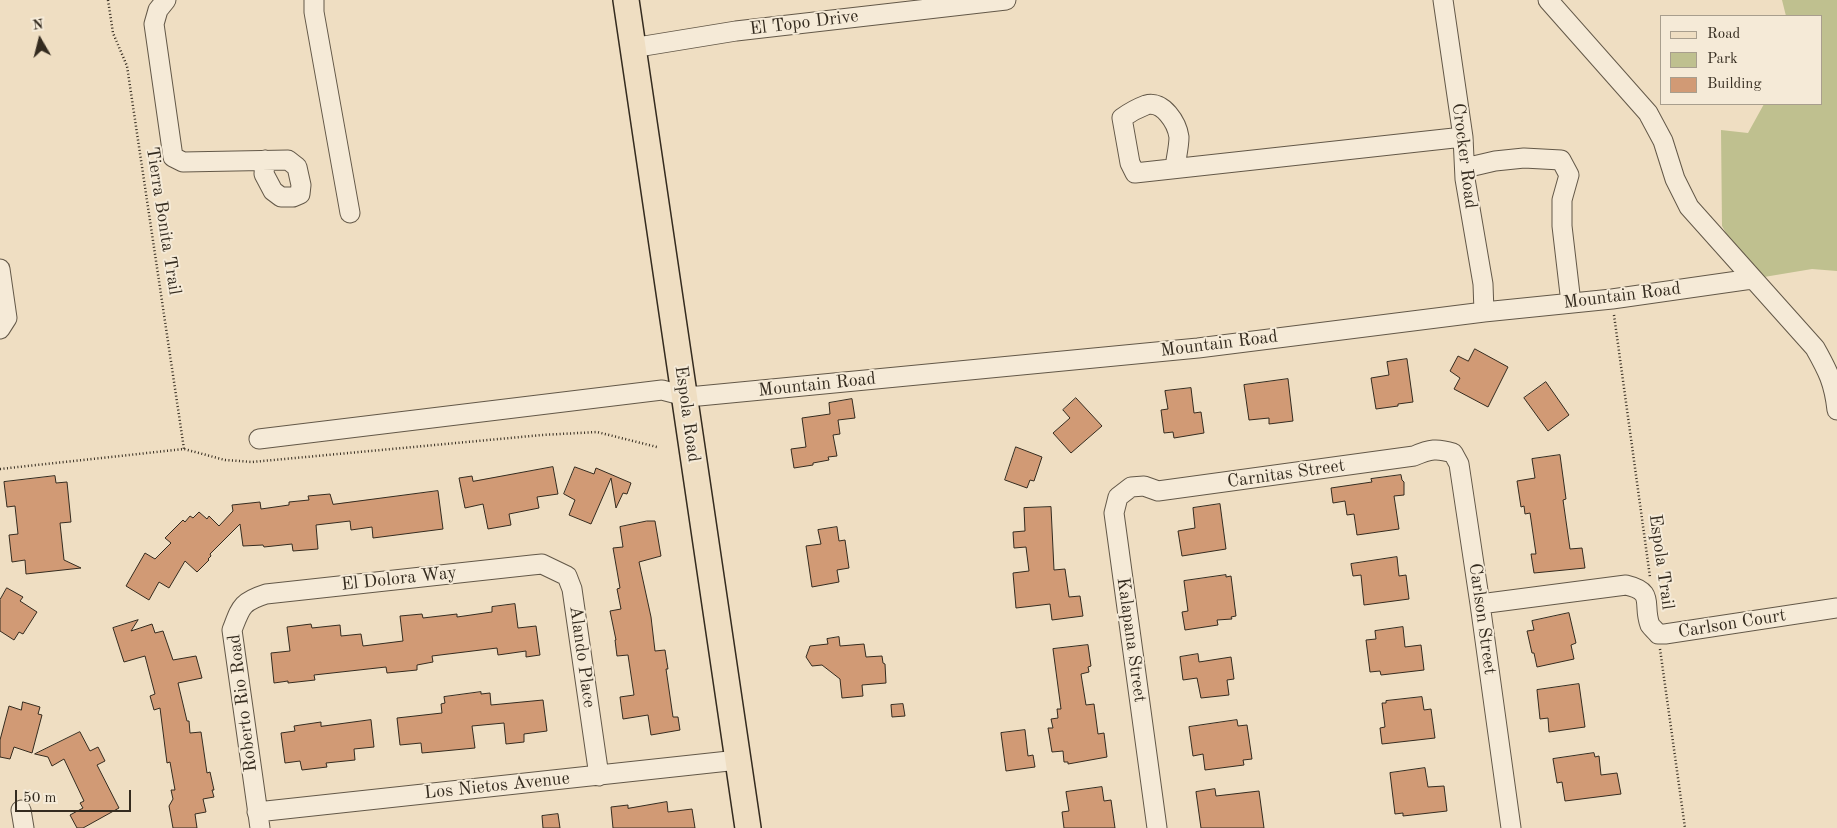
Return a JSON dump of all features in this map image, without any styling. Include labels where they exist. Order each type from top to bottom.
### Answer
[{"type":"main road","name":"Espola Road","points":[[626,0],[748,828]]},
{"type":"street","points":[[166,0],[158,10],[154,24],[173,157],[184,162],[266,160]]},
{"type":"street","points":[[314,0],[314,12],[350,214]]},
{"type":"street","name":"El Topo Drive","points":[[632,48],[736,31],[1006,0]]},
{"type":"street","name":"Crocker Road","points":[[1444,0],[1463,137],[1465,168],[1483,284],[1484,312]]},
{"type":"street","points":[[1548,0],[1648,113],[1663,141],[1675,179],[1689,207],[1815,348],[1832,380],[1837,410]]},
{"type":"street","points":[[1175,168],[1463,137]]},
{"type":"street","points":[[1465,168],[1496,161],[1524,158],[1561,160],[1569,175],[1562,200],[1562,226],[1571,303]]},
{"type":"street","points":[[0,270],[7,318],[0,329]]},
{"type":"street","name":"Mountain Road","points":[[259,439],[662,390],[685,396],[1198,348],[1484,312],[1612,299],[1752,279]]},
{"type":"street","name":"Carlson Street","points":[[1414,456],[1426,451],[1440,449],[1454,453],[1458,464],[1480,604],[1510,828]]},
{"type":"street","name":"Carnitas Street","points":[[1158,492],[1414,456]]},
{"type":"street","name":"Kalapana Street","points":[[1157,828],[1114,513],[1118,497],[1131,487],[1144,486],[1158,492]]},
{"type":"street","name":"Alando Place","points":[[532,565],[542,564],[567,576],[572,589],[599,776]]},
{"type":"street","name":"El Dolora Way","points":[[266,594],[532,565]]},
{"type":"street","name":"Carlson Court","points":[[1480,604],[1626,585],[1638,588],[1646,596],[1650,625],[1658,634],[1837,608]]},
{"type":"street","name":"Roberto Rio Road","points":[[258,820],[232,630],[241,607],[253,598],[266,594]]},
{"type":"street","name":"Los Nietos Avenue","points":[[258,820],[738,760]]},
{"type":"path","name":"Tierra Bonita Trail","points":[[108,0],[113,33],[127,66],[184,449]]},
{"type":"path","name":"Espola Trail","points":[[1612,299],[1651,585]]},
{"type":"path","points":[[0,469],[184,449],[224,460],[252,462],[542,435],[597,432],[657,448]]},
{"type":"path","name":"Espola Trail","points":[[1658,634],[1685,828]]},
{"type":"green space","points":[[1782,0],[1837,0],[1837,271],[1812,269],[1752,279],[1722,226],[1721,130],[1748,133],[1763,105],[1822,105],[1822,15],[1786,15]]},
{"type":"building","points":[[1475,349],[1508,367],[1488,407],[1454,389],[1460,378],[1450,371],[1458,356],[1468,361]]},
{"type":"building","points":[[1407,359],[1413,402],[1376,409],[1371,378],[1389,375],[1387,362]]},
{"type":"building","points":[[1288,379],[1293,421],[1269,424],[1269,418],[1249,420],[1244,385]]},
{"type":"building","points":[[1546,382],[1569,415],[1548,431],[1524,398]]},
{"type":"building","points":[[1191,388],[1194,413],[1201,412],[1204,433],[1174,438],[1173,432],[1164,433],[1161,410],[1168,409],[1165,391]]},
{"type":"building","points":[[1076,398],[1102,426],[1071,453],[1053,433],[1070,418],[1063,410]]},
{"type":"building","points":[[852,399],[855,418],[838,420],[840,434],[833,435],[837,456],[828,457],[829,460],[813,463],[813,465],[794,468],[791,449],[806,447],[802,418],[830,414],[829,403]]},
{"type":"building","points":[[1016,447],[1042,457],[1034,481],[1030,480],[1027,488],[1005,480]]},
{"type":"building","points":[[1560,455],[1566,499],[1563,500],[1570,549],[1582,548],[1585,568],[1534,573],[1531,554],[1536,554],[1530,513],[1525,514],[1524,506],[1521,507],[1517,481],[1535,478],[1532,459]]},
{"type":"building","points":[[553,467],[558,494],[537,497],[539,508],[509,514],[511,525],[488,529],[483,504],[465,508],[459,478],[472,476],[473,481]]},
{"type":"building","points":[[575,467],[594,474],[596,468],[631,483],[627,494],[623,493],[616,508],[611,478],[591,524],[569,515],[575,500],[564,494]]},
{"type":"building","points":[[1401,475],[1404,482],[1404,495],[1394,496],[1399,529],[1357,535],[1354,514],[1347,515],[1345,501],[1333,503],[1331,488],[1372,482],[1371,479]]},
{"type":"building","points":[[55,476],[56,483],[67,482],[71,522],[60,523],[64,560],[81,568],[26,574],[25,560],[12,562],[9,535],[18,534],[15,506],[7,507],[4,482]]},
{"type":"building","points":[[438,491],[443,529],[373,538],[372,527],[351,530],[350,521],[316,525],[318,549],[293,551],[292,544],[264,547],[263,545],[243,546],[240,524],[210,554],[209,560],[197,572],[185,561],[169,588],[159,582],[149,600],[126,586],[145,553],[155,559],[171,543],[165,538],[183,520],[185,522],[190,516],[193,518],[199,512],[207,519],[209,516],[219,526],[233,511],[232,505],[260,502],[261,509],[289,505],[289,502],[309,500],[308,496],[330,494],[333,504]]},
{"type":"building","points":[[1220,504],[1226,549],[1182,556],[1178,531],[1195,528],[1193,508]]},
{"type":"building","points":[[1051,507],[1054,570],[1065,569],[1069,597],[1080,596],[1083,616],[1052,620],[1050,604],[1016,608],[1013,573],[1029,571],[1026,547],[1014,548],[1013,532],[1025,531],[1024,508]]},
{"type":"building","points":[[655,521],[661,556],[639,562],[651,617],[655,651],[665,650],[673,717],[678,717],[680,730],[651,735],[648,715],[623,719],[620,697],[634,695],[628,655],[617,656],[610,611],[621,609],[617,589],[620,588],[613,548],[623,547],[620,527]]},
{"type":"building","points":[[837,527],[839,541],[845,540],[849,568],[837,570],[839,582],[812,587],[806,546],[821,544],[818,530]]},
{"type":"building","points":[[1397,557],[1399,576],[1406,575],[1409,599],[1364,605],[1361,575],[1353,576],[1351,564]]},
{"type":"building","points":[[1226,575],[1226,577],[1231,576],[1236,616],[1231,617],[1232,619],[1217,620],[1218,625],[1185,630],[1182,612],[1188,611],[1184,581]]},
{"type":"building","points":[[7,588],[23,597],[20,601],[37,612],[23,634],[19,632],[14,640],[0,631],[0,600]]},
{"type":"building","points":[[515,604],[518,628],[536,626],[540,655],[526,657],[526,651],[498,655],[497,648],[432,656],[433,662],[417,665],[417,670],[387,673],[386,667],[314,675],[315,680],[274,683],[271,653],[290,651],[287,627],[311,624],[312,628],[340,625],[341,636],[361,634],[363,646],[403,641],[400,616],[422,614],[423,618],[457,614],[457,617],[492,612],[492,607]]},
{"type":"building","points":[[1569,613],[1576,643],[1571,645],[1574,659],[1537,667],[1527,631],[1534,630],[1532,621]]},
{"type":"building","points":[[138,620],[131,631],[152,624],[155,633],[163,631],[173,660],[196,656],[202,678],[178,683],[187,721],[189,721],[190,733],[201,732],[207,773],[210,772],[214,790],[212,790],[214,797],[203,799],[206,812],[195,814],[197,828],[173,828],[169,806],[173,799],[171,790],[175,790],[170,762],[167,763],[160,708],[154,710],[150,696],[155,694],[145,656],[124,662],[113,628]]},
{"type":"building","points":[[1403,627],[1405,647],[1421,645],[1424,670],[1381,675],[1380,671],[1370,672],[1366,640],[1376,639],[1375,631]]},
{"type":"building","points":[[839,637],[840,646],[864,644],[866,657],[882,656],[883,663],[885,664],[886,683],[862,685],[863,696],[842,698],[840,679],[822,665],[812,666],[806,657],[810,646],[828,644],[827,639]]},
{"type":"building","points":[[1088,645],[1091,666],[1088,667],[1089,672],[1081,674],[1086,705],[1094,704],[1098,734],[1104,733],[1107,757],[1068,764],[1068,762],[1064,762],[1063,751],[1052,752],[1048,728],[1053,728],[1051,719],[1058,718],[1057,709],[1061,709],[1053,649]]},
{"type":"building","points":[[1198,654],[1199,662],[1231,657],[1234,679],[1227,680],[1229,695],[1201,698],[1197,678],[1183,680],[1180,657]]},
{"type":"building","points":[[1579,684],[1585,727],[1549,732],[1548,718],[1540,719],[1537,690]]},
{"type":"building","points":[[481,692],[481,694],[490,693],[491,705],[543,700],[547,731],[524,734],[524,742],[506,744],[504,723],[472,726],[475,748],[422,753],[421,743],[400,745],[397,718],[442,713],[441,704],[445,703],[444,697]]},
{"type":"building","points":[[1422,697],[1424,710],[1431,709],[1435,738],[1382,744],[1380,728],[1385,727],[1382,703]]},
{"type":"building","points":[[23,702],[40,707],[38,714],[42,715],[32,753],[14,747],[10,759],[0,757],[0,740],[9,706],[21,710]]},
{"type":"building","points":[[903,704],[905,716],[892,717],[891,705]]},
{"type":"building","points":[[371,720],[374,747],[354,749],[355,760],[326,763],[327,767],[302,770],[300,761],[285,763],[281,733],[295,731],[294,726],[321,722],[321,726]]},
{"type":"building","points":[[1237,720],[1238,726],[1247,725],[1252,759],[1243,760],[1244,765],[1205,770],[1203,754],[1193,756],[1189,727]]},
{"type":"building","points":[[1025,730],[1028,756],[1033,755],[1035,767],[1006,771],[1001,733]]},
{"type":"building","points":[[80,732],[90,751],[98,747],[105,761],[97,765],[119,808],[83,828],[77,828],[70,815],[83,808],[80,803],[84,801],[64,759],[52,766],[48,757],[35,754]]},
{"type":"building","points":[[1594,753],[1595,757],[1599,756],[1601,775],[1617,773],[1621,794],[1565,801],[1562,782],[1557,783],[1553,759]]},
{"type":"building","points":[[1425,768],[1428,787],[1444,786],[1447,811],[1403,816],[1403,813],[1395,814],[1390,773]]},
{"type":"building","points":[[1102,787],[1104,801],[1111,800],[1115,828],[1064,828],[1062,812],[1069,811],[1066,792]]},
{"type":"building","points":[[1215,789],[1216,796],[1259,791],[1264,828],[1201,828],[1196,792]]},
{"type":"building","points":[[667,802],[668,812],[692,809],[695,828],[613,828],[611,807],[628,805],[628,808]]},
{"type":"building","points":[[558,814],[560,828],[543,828],[542,816]]}]
